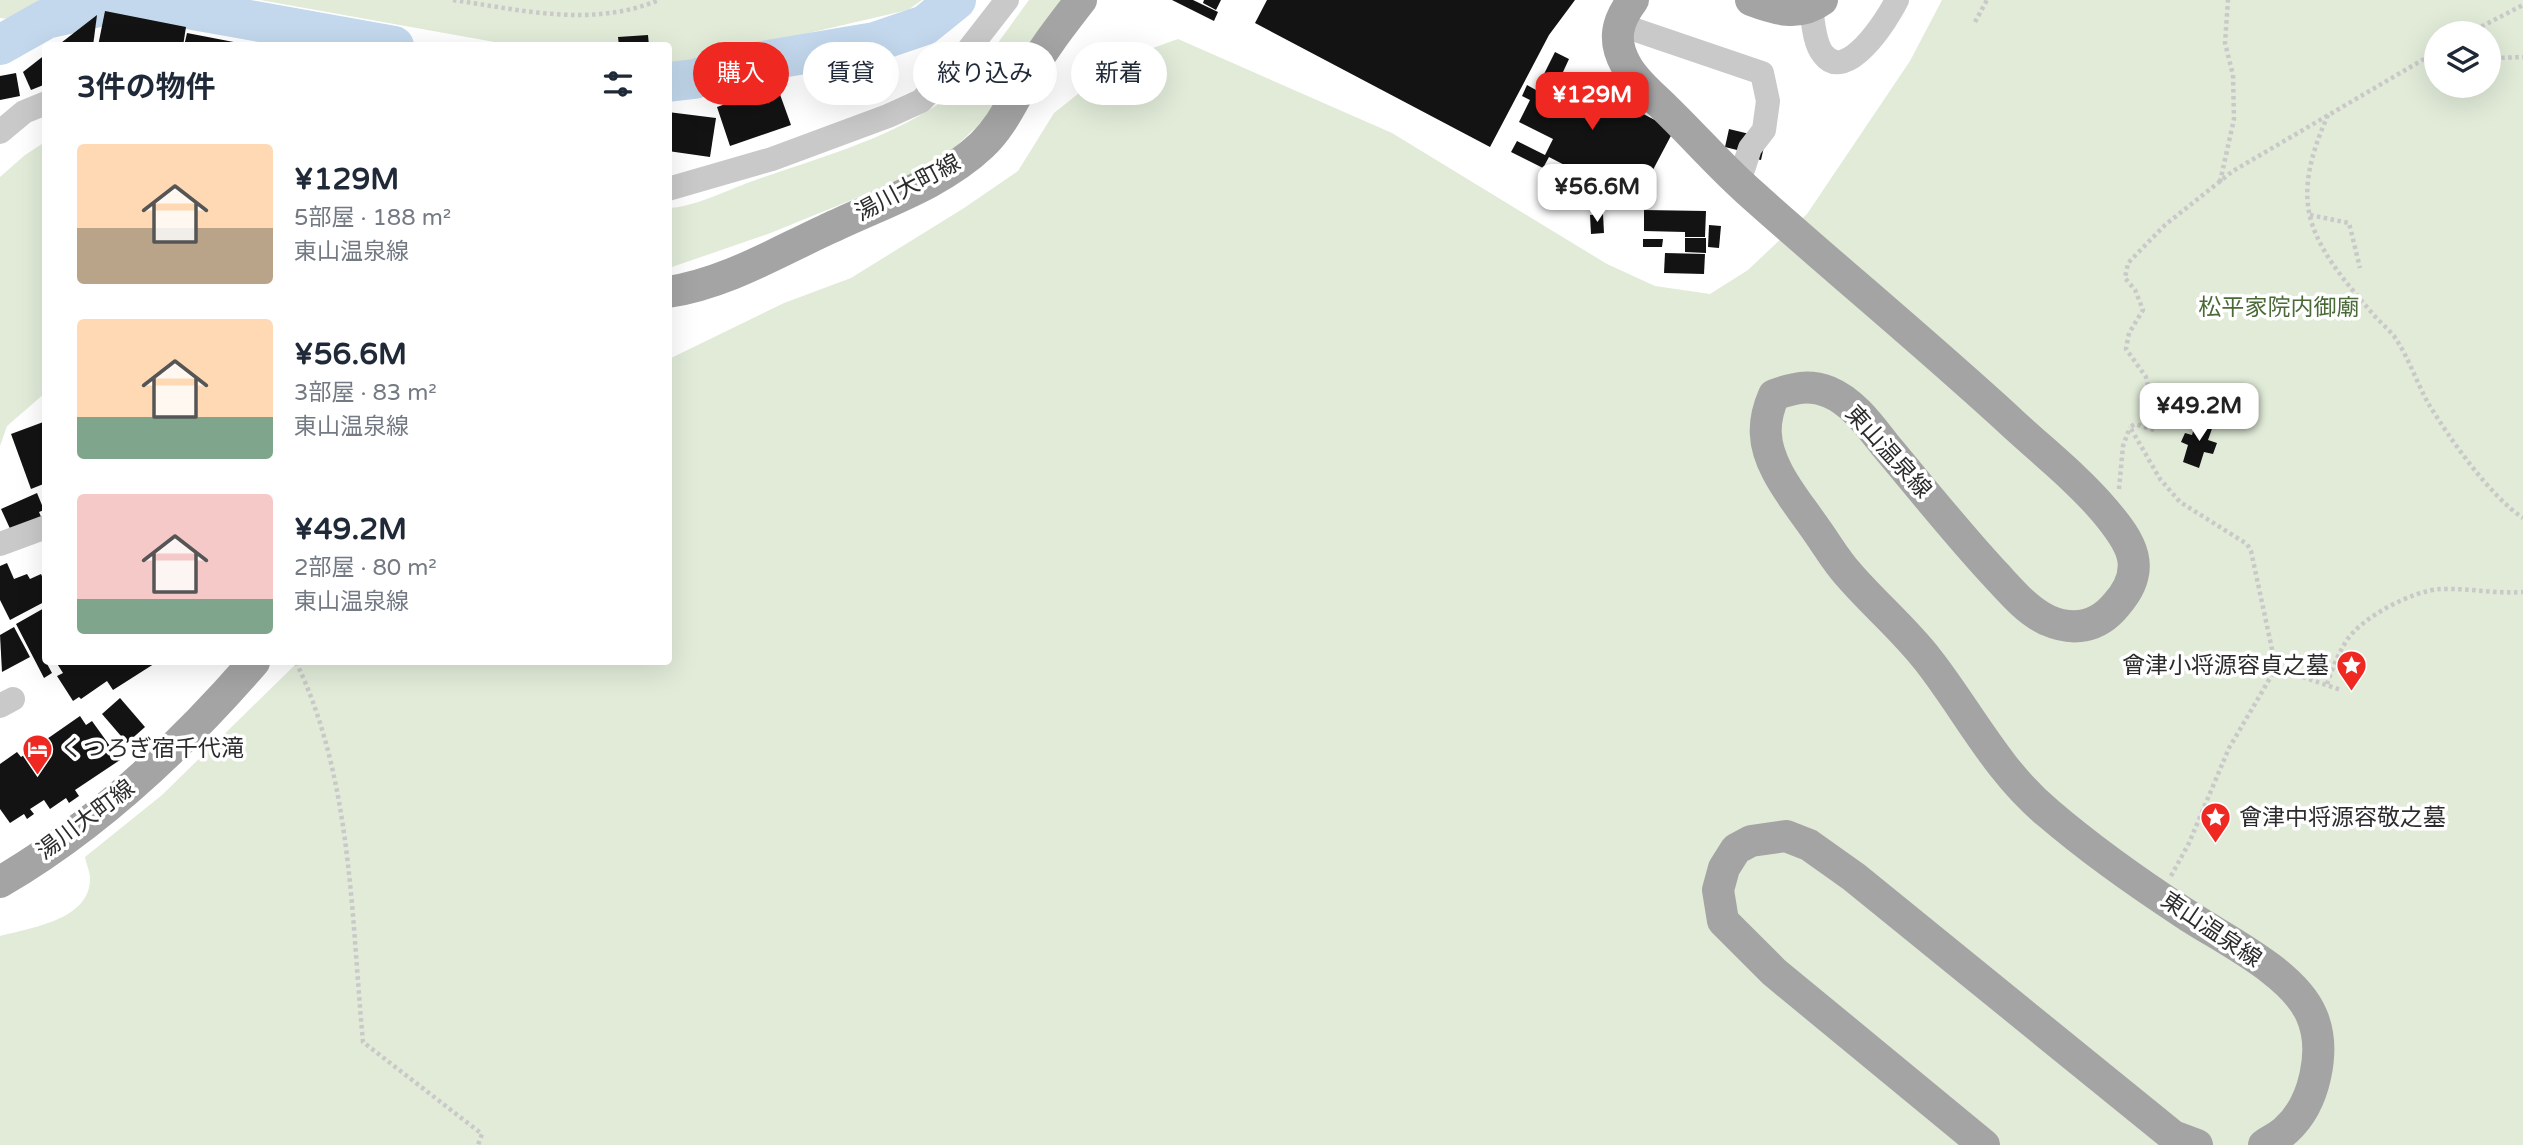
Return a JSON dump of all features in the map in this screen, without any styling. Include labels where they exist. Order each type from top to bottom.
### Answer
[{"type":"main road","name":"湯川大町線","points":[[672,291],[723,278],[952,168],[981,147],[997,130],[1023,83],[1081,0]]},
{"type":"main road","points":[[1751,0],[1787,10],[1805,10],[1816,4]]},
{"type":"main road","name":"東山温泉線","points":[[1625,12],[1616,33],[1619,50],[1626,66],[1641,86],[1739,182],[1956,371],[2092,496],[2122,531],[2132,550],[2135,570],[2128,590],[2103,619],[2090,625],[2071,628],[2058,624],[2046,620],[2022,604],[1858,412],[1831,393],[1801,386],[1774,395],[1765,417],[1767,444],[1776,471],[1807,516],[1848,574],[1928,660],[1958,705],[2026,794],[2073,833],[2175,907],[2241,948],[2286,982],[2300,997],[2312,1015],[2319,1054],[2313,1090],[2287,1129],[2264,1145]]},
{"type":"main road","name":"湯川大町線","points":[[0,882],[97,814],[141,779],[179,744],[251,665]]},
{"type":"main road","points":[[1984,1145],[1774,972],[1723,921],[1718,890],[1724,868],[1736,849],[1765,837],[1786,836],[1809,845],[1854,877],[2173,1136],[2197,1145]]},
{"type":"street","points":[[672,189],[772,159],[921,101],[965,54],[1007,0]]},
{"type":"street","points":[[1816,4],[1819,48],[1834,64],[1845,63],[1856,55],[1897,0]]},
{"type":"street","points":[[1625,12],[1762,73],[1768,102],[1764,130],[1750,149],[1739,182]]},
{"type":"street","points":[[0,132],[24,112],[42,105]]},
{"type":"street","points":[[0,544],[42,528]]},
{"type":"path","points":[[453,0],[565,16],[611,15],[659,0]]},
{"type":"path","points":[[1975,22],[1987,0]]},
{"type":"path","points":[[2220,182],[2234,119],[2234,75],[2225,43],[2228,0]]},
{"type":"path","points":[[2492,21],[2523,5]]},
{"type":"path","points":[[2501,58],[2523,57]]},
{"type":"path","points":[[2118,493],[2123,446],[2130,427],[2136,424],[2154,430],[2156,422],[2146,377],[2126,349],[2129,333],[2143,310],[2135,290],[2124,278],[2129,263],[2178,214],[2220,182],[2328,114],[2424,59]]},
{"type":"path","points":[[2328,114],[2319,137],[2307,187],[2310,215],[2321,243],[2338,270],[2393,336],[2436,413],[2503,505],[2523,518]]},
{"type":"path","points":[[2310,215],[2349,223],[2360,268]]},
{"type":"path","points":[[2130,427],[2160,479],[2180,502],[2246,544],[2251,551],[2276,668],[2229,748],[2189,843],[2169,879]]},
{"type":"path","points":[[2327,684],[2349,637],[2370,618],[2403,600],[2439,589],[2496,594],[2523,592]]},
{"type":"path","points":[[297,665],[312,696],[340,800],[363,1042],[482,1134],[478,1145]]},
{"type":"path","points":[[2276,668],[2341,690]]},
{"type":"green space","points":[[0,0],[86,0],[9,19],[0,18]]},
{"type":"green space","points":[[260,0],[922,0],[908,10],[769,42],[693,42],[693,60],[678,63],[672,63],[672,42],[495,42]]},
{"type":"green space","points":[[1029,0],[1066,0],[1038,42],[998,42]]},
{"type":"green space","name":"松平家院内御廟","points":[[1942,0],[2523,0],[2523,1145],[0,1145],[0,936],[57,920],[81,904],[88,892],[90,878],[85,857],[162,795],[295,665],[672,665],[672,358],[784,303],[851,278],[964,208],[1018,171],[1054,113],[1071,100],[1071,105],[1167,105],[1167,43],[1178,39],[1392,133],[1607,264],[1655,286],[1710,294],[1748,270],[1807,214],[1910,61]]},
{"type":"green space","points":[[936,105],[996,105],[990,114],[935,166],[768,234],[672,267],[672,208],[698,202],[854,146],[905,124]]},
{"type":"green space","points":[[42,144],[42,396],[7,426],[0,446],[0,177]]},
{"type":"building","points":[[1172,0],[1193,0],[1218,12],[1214,21]]},
{"type":"building","points":[[1204,0],[1221,0],[1216,10],[1203,3]]},
{"type":"building","points":[[1267,0],[1575,0],[1549,35],[1490,147],[1255,23]]},
{"type":"building","points":[[105,11],[186,27],[184,42],[99,42]]},
{"type":"building","points":[[97,15],[94,42],[62,42]]},
{"type":"building","points":[[187,33],[234,42],[185,42]]},
{"type":"building","points":[[648,35],[649,42],[619,42],[618,37]]},
{"type":"building","points":[[1555,52],[1569,59],[1563,72],[1674,130],[1636,202],[1549,157],[1543,168],[1511,152],[1517,141],[1545,155],[1553,139],[1519,122],[1530,100],[1522,96],[1527,85],[1536,90]]},
{"type":"building","points":[[42,57],[42,86],[31,90],[23,72]]},
{"type":"building","points":[[16,73],[20,96],[0,100],[0,76]]},
{"type":"building","points":[[784,105],[791,125],[730,146],[717,107]]},
{"type":"building","points":[[672,112],[716,118],[710,157],[672,152]]},
{"type":"building","points":[[1729,129],[1766,138],[1761,160],[1748,157],[1749,153],[1725,147]]},
{"type":"building","points":[[1644,210],[1706,211],[1705,237],[1685,237],[1685,232],[1644,231]]},
{"type":"building","points":[[1603,214],[1604,233],[1591,234],[1590,215]]},
{"type":"building","points":[[1709,225],[1721,226],[1719,248],[1708,247]]},
{"type":"building","points":[[1685,238],[1706,238],[1706,253],[1685,252]]},
{"type":"building","points":[[1643,239],[1663,239],[1662,247],[1643,247]]},
{"type":"building","points":[[1665,253],[1705,254],[1704,274],[1664,273]]},
{"type":"building","points":[[2197,417],[2214,423],[2208,440],[2217,443],[2213,454],[2204,452],[2199,468],[2183,462],[2188,445],[2181,442],[2185,433],[2192,435]]},
{"type":"building","points":[[42,422],[42,485],[31,489],[11,434]]},
{"type":"building","points":[[37,493],[42,505],[42,511],[39,512],[42,519],[12,533],[1,509]]},
{"type":"building","points":[[7,563],[14,579],[27,574],[30,579],[41,574],[42,603],[10,620],[0,600],[0,566]]},
{"type":"building","points":[[42,609],[42,665],[48,665],[52,673],[44,678],[16,624]]},
{"type":"building","points":[[14,627],[30,657],[2,672],[0,635]]},
{"type":"building","points":[[58,665],[152,665],[113,690],[107,681],[81,699],[79,697],[73,701],[57,676],[63,673]]},
{"type":"building","points":[[120,698],[145,727],[127,743],[102,714]]},
{"type":"building","points":[[80,716],[86,725],[92,721],[120,760],[75,790],[79,796],[69,803],[66,798],[50,809],[44,800],[30,809],[34,814],[27,819],[24,814],[10,823],[0,809],[0,764],[17,752],[21,757]]},
{"type":"waterway","points":[[0,45],[46,19],[130,0]]},
{"type":"waterway","points":[[137,0],[372,42]]},
{"type":"waterway","points":[[672,82],[694,79],[757,62],[875,42],[925,25],[956,0]]},
{"type":"place","name":"會津小将源容貞之墓","points":[[2352,693]]},
{"type":"place","name":"くつろぎ宿千代滝","points":[[37,776]]},
{"type":"place","name":"會津中将源容敬之墓","points":[[2216,845]]}]
